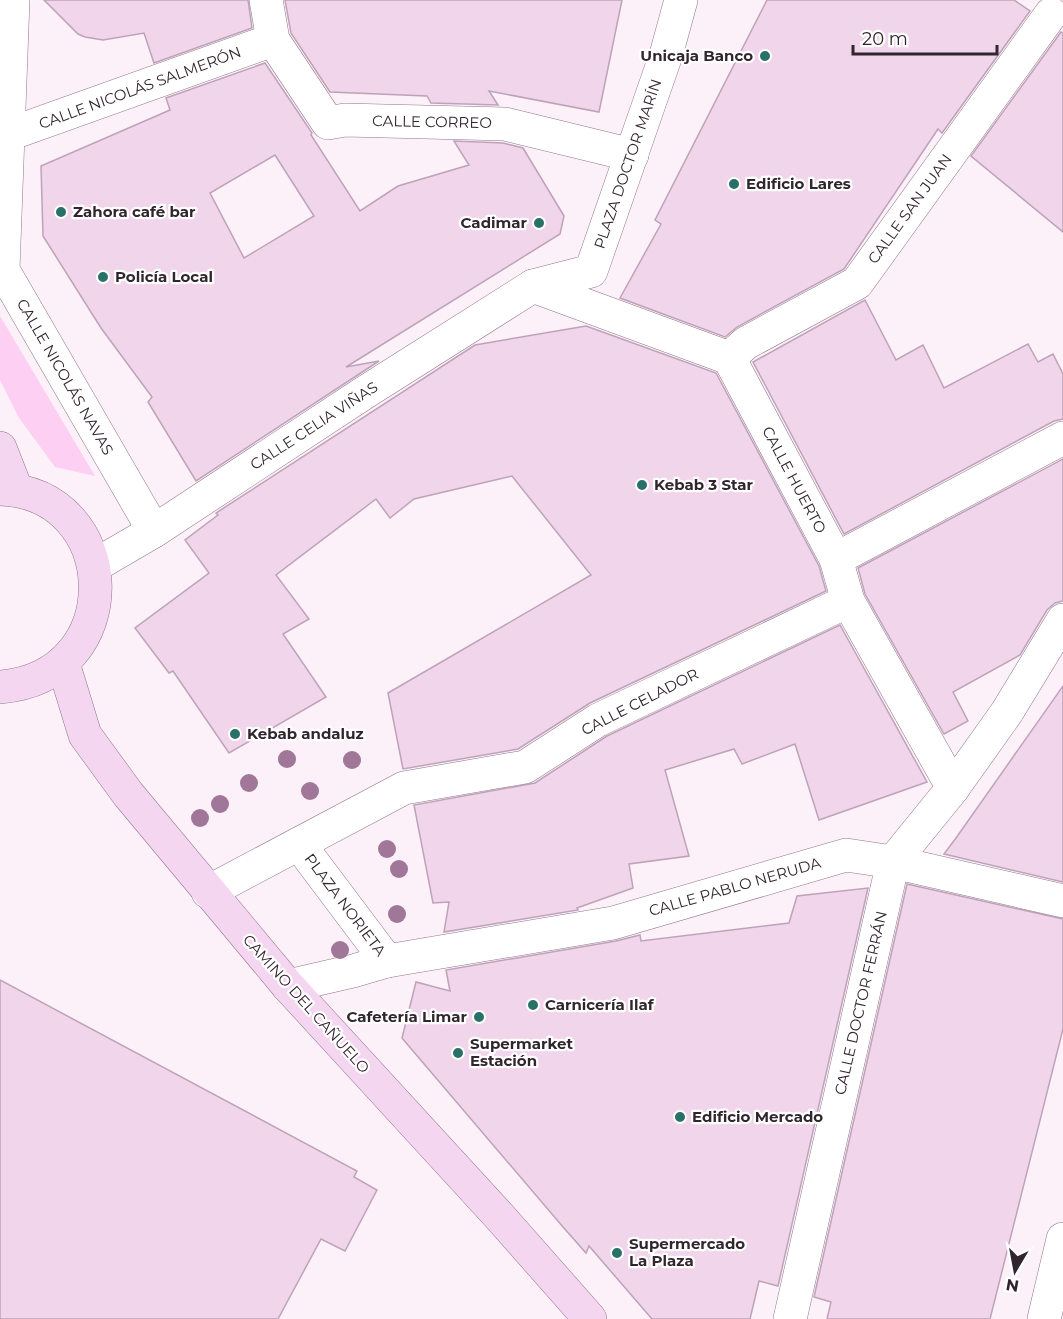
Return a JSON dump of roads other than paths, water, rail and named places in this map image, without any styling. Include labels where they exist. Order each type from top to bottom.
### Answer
[{"type":"street","name":"CALLE NICOLÁS NAVAS","points":[[13,0],[3,270],[154,531]]},
{"type":"street","points":[[266,0],[273,40]]},
{"type":"street","name":"PLAZA DOCTOR MARÍN","points":[[533,285],[591,271],[666,56],[681,0]]},
{"type":"street","name":"CALLE SAN JUAN","points":[[729,358],[746,343],[857,283],[1048,12]]},
{"type":"street","name":"CALLE NICOLÁS SALMERÓN","points":[[7,135],[273,40]]},
{"type":"street","name":"CALLE CORREO","points":[[273,40],[328,123],[345,120],[505,124],[632,155]]},
{"type":"street","points":[[533,285],[729,358]]},
{"type":"street","name":"CALLE CELIA VIÑAS","points":[[94,566],[154,531],[533,285]]},
{"type":"street","name":"CALLE HUERTO","points":[[729,358],[836,559],[848,601],[953,788]]},
{"type":"street","points":[[836,559],[1063,438]]},
{"type":"street","points":[[0,448],[8,489],[43,499],[66,516],[84,539],[94,566],[96,592],[92,619],[80,643],[63,663],[50,673],[6,694]]},
{"type":"street","name":"CALLE CELADOR","points":[[299,844],[404,788],[525,767],[598,720],[848,601]]},
{"type":"street","points":[[893,862],[953,788],[1007,712],[1063,620]]},
{"type":"street","name":"CAMINO DEL CAÑUELO","points":[[63,663],[85,735],[128,794],[288,986],[500,1217],[590,1319]]},
{"type":"street","name":"PLAZA NORIETA","points":[[208,892],[299,844],[387,961]]},
{"type":"street","name":"CALLE PABLO NERUDA","points":[[288,986],[387,961],[613,923],[846,855],[893,862],[1063,901]]},
{"type":"street","name":"CALLE DOCTOR FERRÁN","points":[[790,1319],[893,862]]},
{"type":"street","points":[[1044,1319],[1063,1239]]},
{"type":"place","name":"Unicaja Banco","points":[[765,56]]},
{"type":"place","name":"Edificio Lares","points":[[734,184]]},
{"type":"place","name":"Zahora café bar","points":[[61,212]]},
{"type":"place","name":"Cadimar","points":[[539,223]]},
{"type":"place","name":"Policía Local","points":[[103,277]]},
{"type":"place","name":"Kebab 3 Star","points":[[642,485]]},
{"type":"place","name":"Kebab andaluz","points":[[235,734]]},
{"type":"place","name":"Carnicería Ilaf","points":[[533,1005]]},
{"type":"place","name":"Cafetería Limar","points":[[479,1017]]},
{"type":"place","name":"Supermarket Estación","points":[[458,1053]]},
{"type":"place","name":"Edificio Mercado","points":[[680,1117]]},
{"type":"place","name":"Supermercado La Plaza","points":[[617,1253]]}]
